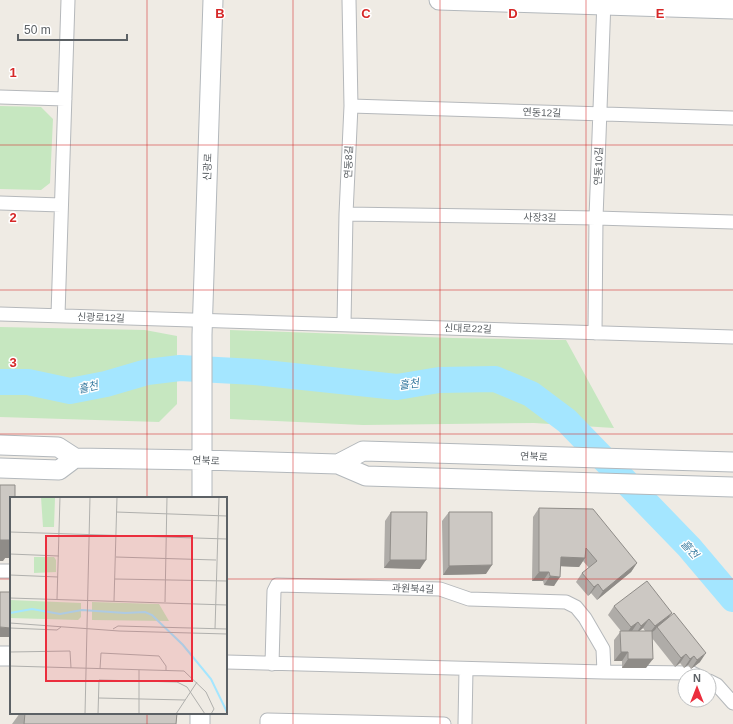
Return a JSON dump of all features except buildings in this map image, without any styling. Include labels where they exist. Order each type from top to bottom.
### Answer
[{"type":"main road","name":"신광로","points":[[202,497],[202,327],[213,0]]},
{"type":"main road","points":[[439,0],[604,2],[733,9]]},
{"type":"main road","points":[[0,444],[58,447],[75,458],[59,470],[0,468]]},
{"type":"main road","name":"연북로","points":[[338,464],[363,451],[733,462]]},
{"type":"main road","name":"연북로","points":[[75,458],[338,464],[366,476],[733,486]]},
{"type":"street","points":[[58,316],[68,0]]},
{"type":"street","name":"연동8길","points":[[344,324],[346,214],[351,106],[349,0]]},
{"type":"street","name":"연동10길","points":[[595,333],[596,218],[604,2]]},
{"type":"street","points":[[0,97],[64,99]]},
{"type":"street","name":"연동12길","points":[[351,106],[733,118]]},
{"type":"street","points":[[0,203],[61,205]]},
{"type":"street","name":"사장3길","points":[[346,214],[733,222]]},
{"type":"street","name":"신광로12길","points":[[0,314],[58,316],[202,327]]},
{"type":"street","name":"신대로22길","points":[[202,327],[344,324],[733,337]]},
{"type":"street","points":[[0,570],[10,571]]},
{"type":"street","name":"과원북4길","points":[[272,664],[274,591],[277,585],[370,587],[440,589],[469,599],[566,602],[576,607],[585,618],[603,649],[604,672]]},
{"type":"street","points":[[227,662],[677,674]]},
{"type":"street","points":[[465,724],[466,669]]},
{"type":"street","points":[[717,687],[733,703]]},
{"type":"street","points":[[267,722],[444,724]]},
{"type":"green space","points":[[0,106],[41,107],[53,119],[50,183],[41,190],[0,189]]},
{"type":"green space","points":[[0,327],[145,330],[177,336],[177,404],[159,422],[0,417]]},
{"type":"green space","points":[[230,330],[453,338],[566,340],[614,428],[534,423],[363,425],[230,419]]},
{"type":"waterway","name":"흘천","points":[[0,382],[28,382],[70,391],[106,384],[147,372],[180,368],[255,372],[397,387],[439,380],[495,379],[531,394],[567,421],[689,547],[733,599]]}]
